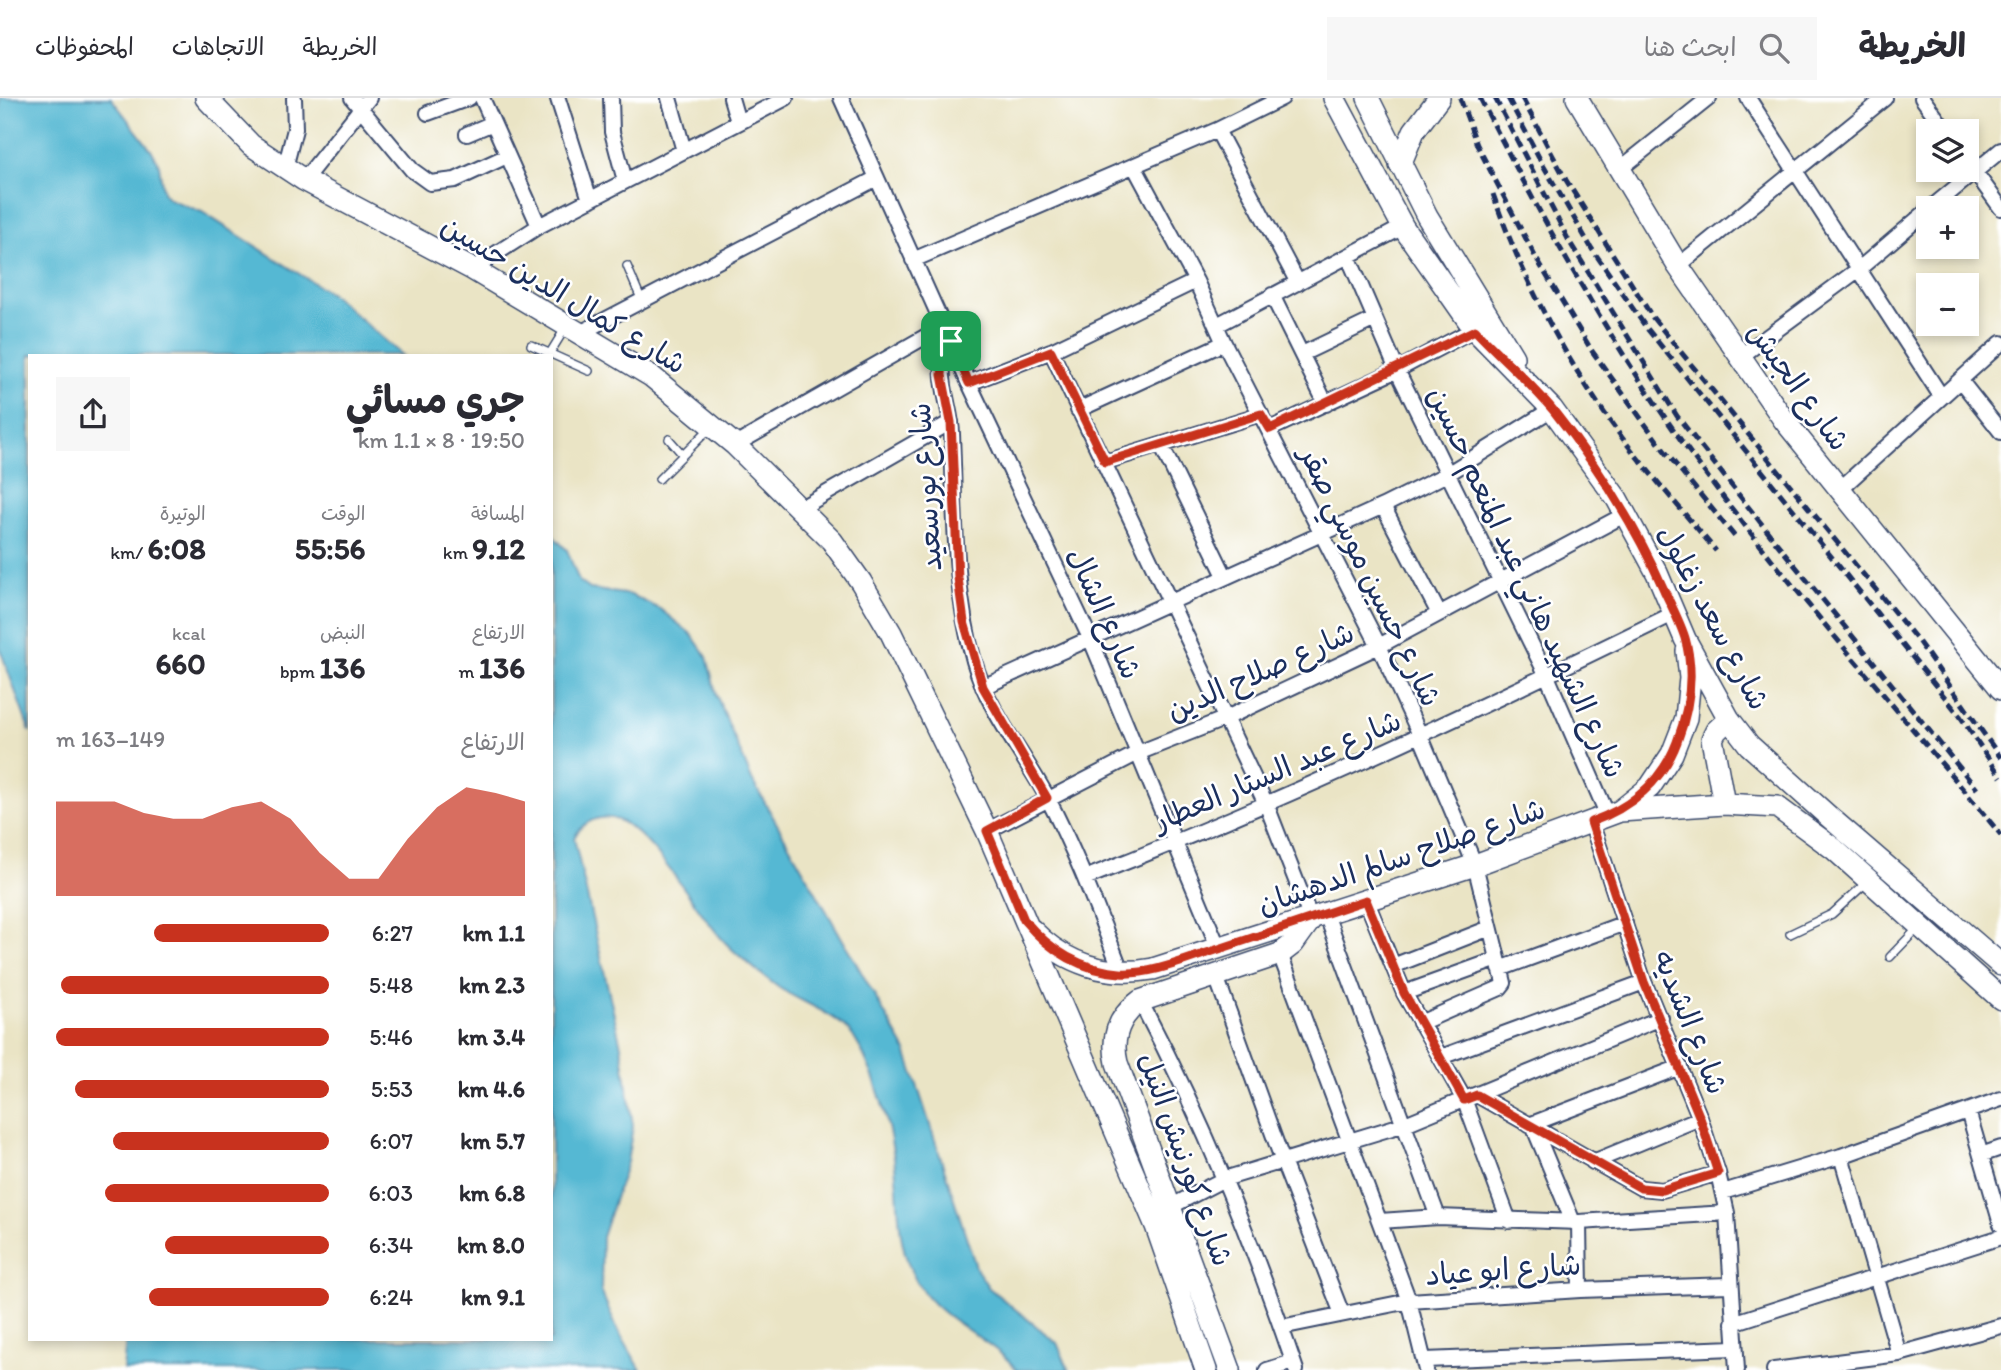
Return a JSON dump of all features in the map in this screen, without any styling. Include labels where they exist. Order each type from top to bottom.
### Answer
[{"type":"main road","name":"شارع كمال الدين حسين","points":[[206,98],[251,145],[304,180],[472,269],[652,376],[735,445],[832,541],[861,582],[923,696],[987,831],[1024,920]]},
{"type":"main road","name":"شارع سعد زغلول","points":[[1334,98],[1403,227],[1552,409],[1626,514],[1685,639],[1729,719],[1749,745],[2001,965]]},
{"type":"main road","name":"شارع سعد زغلول","points":[[1368,98],[1483,325]]},
{"type":"main road","points":[[1400,165],[1414,131],[1439,98]]},
{"type":"main road","name":"شارع الجيش","points":[[1577,98],[1678,266],[1740,357],[1839,490],[2001,689]]},
{"type":"main road","name":"شارع صلاح سالم الدهشان","points":[[1024,920],[1045,942],[1070,959],[1087,966],[1122,973],[1175,964],[1475,866],[1606,816],[1650,787],[1672,754],[1686,718],[1690,678],[1685,639]]},
{"type":"main road","points":[[1724,804],[1712,739],[1716,731],[1729,719]]},
{"type":"main road","points":[[1606,816],[1724,804],[1777,807],[1834,849],[2001,999]]},
{"type":"main road","points":[[1140,1001],[1280,954],[1293,944],[1318,916]]},
{"type":"main road","name":"شارع كورنيش النيل","points":[[1024,920],[1156,1226],[1206,1370]]},
{"type":"main road","name":"شارع كورنيش النيل","points":[[1140,1001],[1117,1028],[1114,1052],[1230,1370]]},
{"type":"street","points":[[285,167],[295,129],[294,98]]},
{"type":"street","points":[[352,98],[412,170],[430,183],[455,180],[508,156]]},
{"type":"street","points":[[304,180],[369,98]]},
{"type":"street","points":[[428,113],[469,98]]},
{"type":"street","points":[[482,98],[540,226]]},
{"type":"street","points":[[611,98],[612,132],[625,181]]},
{"type":"street","points":[[669,98],[684,151]]},
{"type":"street","points":[[731,98],[738,122]]},
{"type":"street","points":[[472,269],[540,226],[786,98]]},
{"type":"street","name":"شارع الشال","points":[[841,98],[969,383],[1091,640],[1219,949]]},
{"type":"street","points":[[913,260],[1217,130],[1282,98]]},
{"type":"street","points":[[1620,169],[1709,98]]},
{"type":"street","points":[[1748,98],[1941,396]]},
{"type":"street","points":[[1678,266],[1885,98]]},
{"type":"street","points":[[1922,98],[1937,119]]},
{"type":"street","points":[[558,99],[590,200]]},
{"type":"street","points":[[467,134],[493,123]]},
{"type":"street","points":[[1217,130],[1298,283]]},
{"type":"street","points":[[1979,162],[2001,150]]},
{"type":"street","name":"شارع حسين موسي صقر","points":[[1134,166],[1196,281],[1224,343],[1379,646],[1421,737],[1475,866],[1500,971]]},
{"type":"street","points":[[1979,177],[2001,208]]},
{"type":"street","points":[[575,328],[642,301],[877,178]]},
{"type":"street","points":[[1942,196],[1956,182]]},
{"type":"street","points":[[1740,357],[1859,270],[1916,221]]},
{"type":"street","points":[[1217,325],[1403,227]]},
{"type":"street","name":"شارع الشهيد هاني عبد المنعم حسين","points":[[1348,256],[1397,370],[1547,676],[1606,816]]},
{"type":"street","points":[[969,383],[1051,351],[1196,281]]},
{"type":"street","points":[[1272,295],[1326,404]]},
{"type":"street","points":[[1302,354],[1375,318]]},
{"type":"street","points":[[1270,429],[1397,370],[1483,325]]},
{"type":"street","points":[[735,445],[944,326]]},
{"type":"street","name":"شارع بورسعيد","points":[[951,341],[943,359],[942,375],[951,422],[958,578],[964,622],[983,687],[1047,798],[1085,878],[1122,973]]},
{"type":"street","points":[[1078,410],[1224,343]]},
{"type":"street","points":[[1839,490],[2001,343]]},
{"type":"street","points":[[1051,351],[1172,601],[1224,719],[1318,916],[1405,1124],[1438,1217]]},
{"type":"street","points":[[1960,380],[2001,432]]},
{"type":"street","points":[[983,687],[1383,506],[1449,473],[1552,409]]},
{"type":"street","points":[[1105,462],[1261,414]]},
{"type":"street","points":[[799,509],[951,422]]},
{"type":"street","points":[[1161,445],[1225,576]]},
{"type":"street","points":[[1383,506],[1438,612]]},
{"type":"street","name":"شارع صلاح الدين","points":[[987,831],[1138,753],[1224,719],[1379,646],[1438,612],[1626,514]]},
{"type":"street","name":"شارع عبد الستار العطار","points":[[1085,878],[1267,806],[1421,737],[1675,613]]},
{"type":"street","name":"شارع الشديه","points":[[1606,816],[1625,923],[1644,982],[1700,1118],[1723,1192],[1727,1213],[1737,1370]]},
{"type":"street","points":[[1366,900],[1404,993],[1441,1056],[1471,1097],[1509,1221]]},
{"type":"street","points":[[1404,993],[1500,971],[1625,923]]},
{"type":"street","points":[[1393,966],[1490,928]]},
{"type":"street","points":[[1280,954],[1409,1301],[1426,1365],[1734,1348]]},
{"type":"street","points":[[1420,1023],[1500,988],[1500,971]]},
{"type":"street","points":[[1216,976],[1342,1314]]},
{"type":"street","points":[[1441,1056],[1644,982]]},
{"type":"street","points":[[1140,1001],[1190,1100],[1251,1240],[1281,1326],[1294,1366],[1267,1370]]},
{"type":"street","points":[[1170,1207],[1224,1179],[1282,1159],[1350,1142],[1405,1124],[1661,1018]]},
{"type":"street","points":[[1531,1127],[1681,1067]]},
{"type":"street","points":[[1471,1097],[1650,1191],[1662,1190],[1718,1173]]},
{"type":"street","points":[[1723,1192],[1841,1156],[2001,1098]]},
{"type":"street","points":[[1968,1111],[2001,1224]]},
{"type":"street","points":[[1593,1162],[1700,1118]]},
{"type":"street","points":[[1531,1127],[1576,1222],[1580,1290]]},
{"type":"street","points":[[1981,1155],[2001,1148]]},
{"type":"street","points":[[1841,1156],[1899,1354]]},
{"type":"street","points":[[1380,1222],[1438,1217],[1576,1222],[1727,1213]]},
{"type":"street","points":[[1733,1323],[2001,1237]]},
{"type":"street","name":"شارع ابو عياد","points":[[1281,1326],[1409,1301],[1580,1290],[1730,1285]]},
{"type":"street","points":[[1774,1370],[1899,1354],[2001,1326]]},
{"type":"lane","points":[[627,266],[642,301]]},
{"type":"lane","points":[[531,345],[550,354],[575,328]]},
{"type":"lane","points":[[553,355],[589,371]]},
{"type":"lane","points":[[659,479],[713,425]]},
{"type":"lane","points":[[669,439],[683,455]]},
{"type":"lane","points":[[1790,934],[1832,914],[1869,880]]},
{"type":"lane","points":[[1890,957],[1920,926]]},
{"type":"water","points":[[0,98],[111,98],[152,151],[159,165],[163,192],[169,199],[202,212],[334,296],[401,354],[28,354],[28,726],[0,649]]},
{"type":"water","points":[[553,536],[567,550],[579,581],[590,589],[631,595],[660,609],[691,634],[707,657],[717,697],[752,780],[906,1051],[977,1270],[989,1288],[1057,1343],[1069,1370],[1017,1370],[1006,1358],[939,1309],[928,1297],[918,1284],[905,1252],[887,1121],[873,1077],[853,1036],[838,1021],[778,987],[728,945],[659,856],[631,828],[618,820],[598,818],[582,827],[574,838],[621,1046],[633,1126],[627,1162],[602,1237],[601,1291],[617,1329],[641,1370],[123,1370],[126,1341],[553,1341]]},
{"type":"railway","points":[[1460,98],[1477,145],[1536,258],[1592,351],[1664,450],[1735,537]]},
{"type":"railway","points":[[1480,98],[1573,271],[1623,354],[1678,436],[1795,589],[2001,835]]},
{"type":"railway","points":[[1495,98],[1569,241],[1677,416],[1977,789]]},
{"type":"railway","points":[[1508,98],[1592,249],[1645,326],[1960,716],[2001,777]]},
{"type":"railway","points":[[1522,98],[1566,180],[1653,318],[1918,641],[2001,758]]},
{"type":"railway","points":[[1493,194],[1528,280],[1556,335],[1588,388],[1631,449],[1716,551]]},
{"type":"route","points":[[1475,330],[1528,382],[1552,409],[1617,499],[1657,573],[1685,639],[1690,678],[1686,718],[1672,754],[1650,787],[1620,811],[1591,822],[1644,982],[1700,1118],[1718,1173],[1662,1190],[1650,1191],[1593,1162],[1477,1095],[1464,1100],[1404,993],[1366,900],[1175,964],[1138,972],[1104,971],[1087,966],[1057,951],[1034,932],[1024,920],[987,831],[1047,798],[983,687],[964,622],[958,578],[951,422],[942,375],[943,359],[951,341],[969,383],[1051,351],[1105,462],[1261,414],[1270,429],[1475,330]]}]
